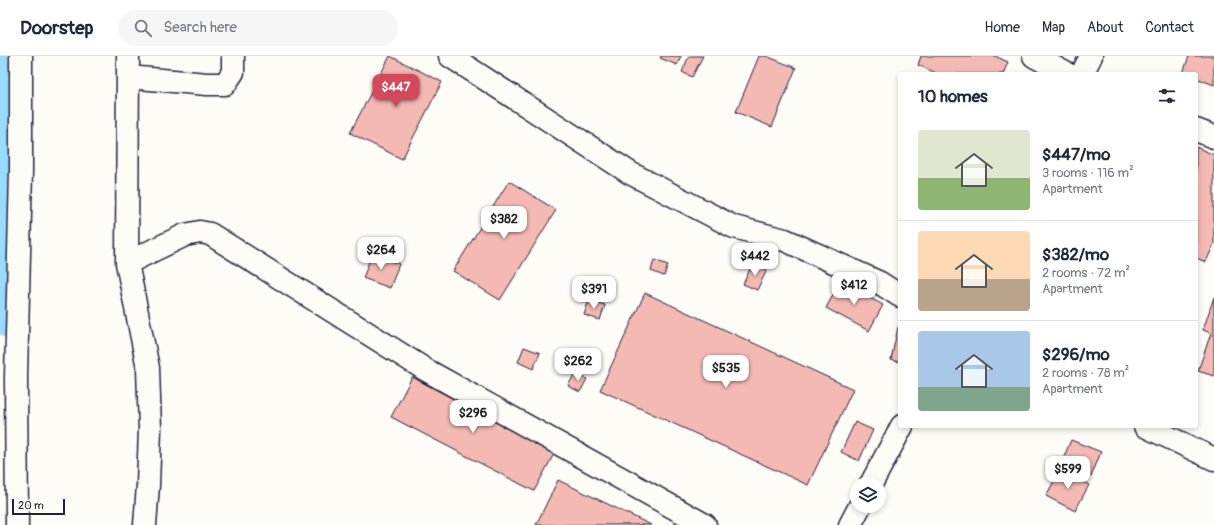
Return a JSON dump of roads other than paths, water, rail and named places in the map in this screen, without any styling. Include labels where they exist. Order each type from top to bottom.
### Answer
[{"type":"street","points":[[17,525],[16,378],[21,56]]},
{"type":"street","points":[[128,56],[126,264],[148,368],[150,429],[145,525]]},
{"type":"street","points":[[128,77],[207,84],[225,84],[233,72],[233,56]]},
{"type":"street","points":[[450,56],[630,173],[734,227],[785,240],[880,283],[898,295]]},
{"type":"street","points":[[1034,56],[1063,72]]},
{"type":"street","points":[[1083,72],[1091,56]]},
{"type":"street","points":[[1198,131],[1214,137]]},
{"type":"street","points":[[126,264],[185,235],[200,232],[210,234],[426,370],[705,525]]},
{"type":"street","points":[[876,477],[901,428]]},
{"type":"street","points":[[1148,428],[1214,459]]},
{"type":"street","points":[[850,525],[856,513]]},
{"type":"waterway","points":[[7,56],[7,328]]}]
